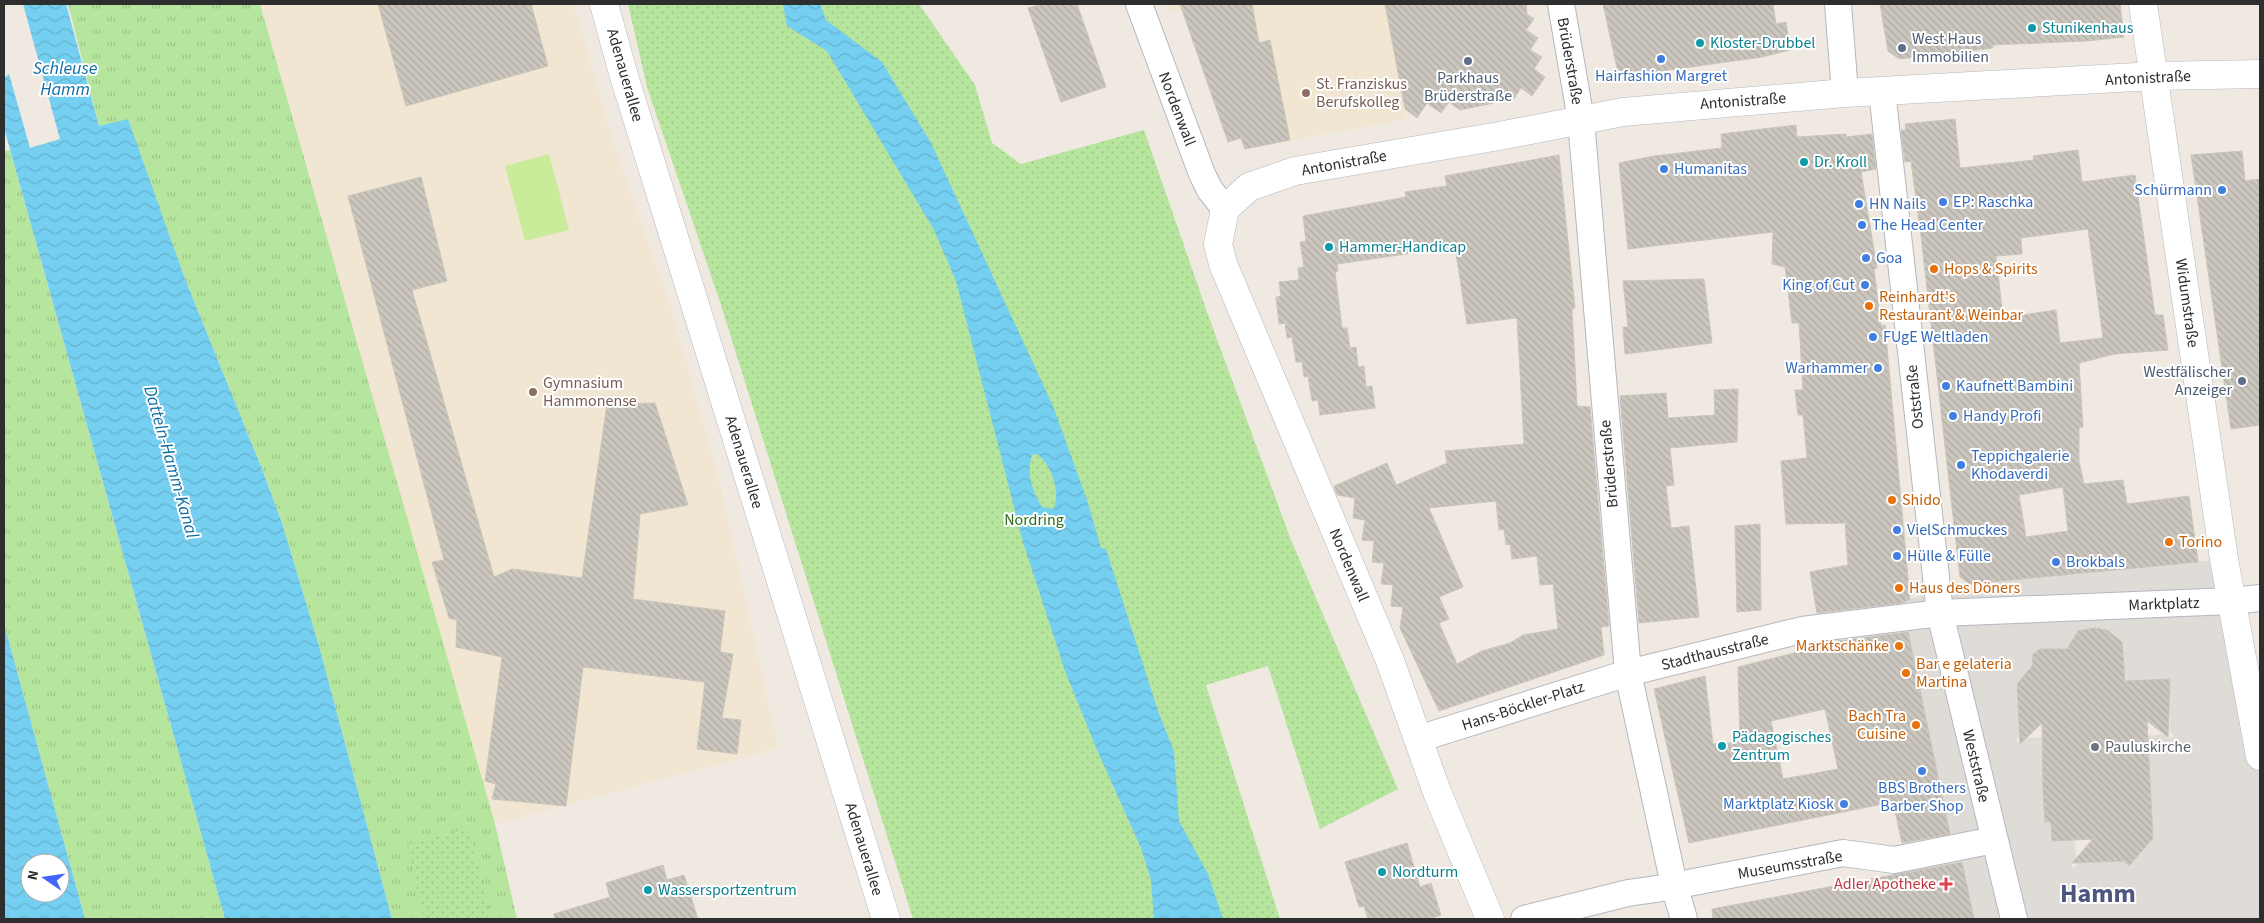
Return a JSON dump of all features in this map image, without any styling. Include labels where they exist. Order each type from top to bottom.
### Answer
[{"type":"main road","name":"Adenauerallee","points":[[604,4],[629,91],[886,919]]},
{"type":"main road","name":"Widumstraße","points":[[2143,4],[2231,602]]},
{"type":"main road","name":"Antonistraße","points":[[1231,203],[1249,187],[1295,171],[1623,112],[1845,93],[2155,76],[2260,74]]},
{"type":"main road","name":"Nordenwall","points":[[1231,203],[1218,244],[1223,264],[1389,658],[1441,803],[1495,917]]},
{"type":"main road","points":[[2231,602],[2260,756]]},
{"type":"street","name":"Nordenwall","points":[[1139,4],[1202,174],[1210,190],[1231,203]]},
{"type":"street","name":"Brüderstraße","points":[[1561,4],[1581,120],[1628,673],[1674,885],[1684,919]]},
{"type":"street","points":[[1838,4],[1845,93]]},
{"type":"street","name":"Oststraße","points":[[1882,91],[1940,613]]},
{"type":"street","name":"Marktplatz","points":[[1940,613],[2231,602],[2260,598]]},
{"type":"street","name":"Stadthausstraße","points":[[1628,673],[1802,630],[1808,650],[1907,630],[1909,616],[1940,613]]},
{"type":"street","name":"Weststraße","points":[[1940,613],[2014,919]]},
{"type":"street","name":"Hans-Böckler-Platz","points":[[1418,739],[1628,673]]},
{"type":"street","name":"Museumsstraße","points":[[1674,885],[1843,853],[1894,860],[1994,840]]},
{"type":"street","points":[[1524,919],[1628,892],[1674,885]]},
{"type":"shaded area","name":"Gymnasium Hammonense","points":[[260,4],[574,4],[612,138],[670,305],[719,479],[778,748],[495,824]]},
{"type":"shaded area","name":"St. Franziskus Berufskolleg","points":[[1169,4],[1385,4],[1407,119],[1245,149],[1241,138],[1228,142],[1182,10],[1171,12]]},
{"type":"shaded area","points":[[2224,559],[2260,756],[2260,919],[1974,919],[1962,861],[1949,830],[1907,630],[1910,599],[1969,584]],"holes":[[[2100,628],[2104,629],[2103,634],[2110,638],[2113,635],[2116,637],[2127,681],[2167,681],[2171,685],[2167,689],[2168,714],[2170,716],[2169,731],[2174,736],[2170,738],[2165,734],[2141,736],[2145,791],[2151,790],[2151,796],[2145,796],[2146,811],[2152,812],[2152,816],[2147,817],[2148,835],[2152,839],[2149,842],[2144,837],[2129,866],[2124,861],[2079,863],[2074,868],[2071,865],[2076,859],[2075,840],[2052,840],[2051,822],[2043,796],[2042,752],[2048,737],[2026,738],[2020,744],[2016,740],[2021,734],[2018,718],[2019,690],[2015,686],[2018,682],[2024,687],[2033,686],[2032,655],[2040,649],[2067,649],[2086,630],[2099,633]]]},
{"type":"green space","points":[[68,4],[260,4],[495,824],[517,919],[392,919],[319,646],[282,523],[185,279],[128,120],[99,126]]},
{"type":"green space","name":"Nordring","points":[[628,4],[919,4],[975,85],[992,143],[1021,164],[1144,130],[1207,312],[1291,540],[1398,789],[1320,829],[1268,666],[1206,685],[1280,919],[913,919],[720,302],[647,87]]},
{"type":"green space","points":[[10,150],[225,919],[85,919],[70,864],[70,853],[67,853],[4,624],[4,151]]},
{"type":"green space","points":[[549,154],[569,230],[525,241],[505,166]]},
{"type":"green space","points":[[468,828],[492,919],[424,919],[407,845]]},
{"type":"water","points":[[23,4],[66,4],[99,126],[128,119],[185,279],[282,523],[319,646],[392,919],[225,919],[4,128],[4,78],[9,74],[30,148],[60,139]]},
{"type":"water","points":[[783,4],[820,4],[826,20],[882,62],[931,143],[1053,406],[1087,500],[1101,548],[1106,549],[1159,714],[1174,751],[1179,821],[1208,874],[1223,919],[1154,919],[1151,880],[1141,848],[1097,750],[1065,671],[1023,542],[956,281],[934,230],[827,51],[787,26]],"holes":[[[1036,454],[1050,471],[1056,487],[1053,509],[1042,507],[1035,495],[1031,482],[1030,462],[1032,455]]]},
{"type":"water","points":[[4,624],[67,853],[20,853],[20,903],[70,903],[70,864],[85,919],[4,919]]},
{"type":"building","points":[[378,4],[531,4],[548,66],[406,106]]},
{"type":"building","points":[[1043,4],[1077,4],[1106,87],[1061,102],[1028,8]]},
{"type":"building","points":[[1180,4],[1252,4],[1259,43],[1270,40],[1290,140],[1245,149],[1241,138],[1228,142]]},
{"type":"building","name":"Parkhaus Brüderstraße","points":[[1385,4],[1526,4],[1527,14],[1534,19],[1526,30],[1538,38],[1530,50],[1542,57],[1534,69],[1545,77],[1532,96],[1521,88],[1513,100],[1502,92],[1494,103],[1460,110],[1449,102],[1441,113],[1427,103],[1417,118],[1405,109]]},
{"type":"building","name":"Kloster-Drubbel","points":[[1603,4],[1773,4],[1776,24],[1786,22],[1790,50],[1762,57],[1684,68],[1630,75],[1630,71],[1618,73]]},
{"type":"building","points":[[1880,4],[2120,4],[2124,37],[2087,41],[1993,45],[1993,48],[1899,59],[1888,51]]},
{"type":"building","points":[[1955,119],[1960,168],[2034,160],[2033,156],[2078,150],[2082,182],[2135,175],[2155,315],[2163,315],[2168,350],[2115,354],[2079,363],[2083,427],[2079,428],[2079,461],[2084,484],[2123,480],[2127,504],[2189,496],[2198,562],[1969,584],[1960,577],[1921,236],[1911,161],[1905,162],[1901,130],[1906,130],[1905,124]],"holes":[[[2088,229],[2103,338],[2060,343],[2056,310],[2003,318],[1996,256],[2022,254],[2021,238]],[[2063,487],[2068,531],[2026,537],[2019,495]]]},
{"type":"building","points":[[1796,125],[1797,137],[1846,134],[1846,137],[1872,134],[1876,169],[1861,172],[1877,268],[1874,269],[1881,326],[1885,325],[1910,600],[1902,603],[1817,613],[1810,572],[1848,565],[1845,523],[1786,524],[1781,461],[1807,458],[1803,415],[1798,415],[1795,390],[1803,390],[1799,323],[1792,323],[1785,267],[1772,264],[1773,232],[1628,249],[1619,163],[1654,156],[1722,148],[1721,134]]},
{"type":"building","points":[[2242,151],[2245,181],[2260,179],[2260,425],[2231,429],[2191,155]]},
{"type":"building","points":[[1559,155],[1575,308],[1572,309],[1577,406],[1590,407],[1609,626],[1601,627],[1604,655],[1439,711],[1400,628],[1403,607],[1391,606],[1393,585],[1381,584],[1384,563],[1372,562],[1374,541],[1362,540],[1365,520],[1353,518],[1355,498],[1337,495],[1334,486],[1387,463],[1396,485],[1447,463],[1445,451],[1524,444],[1517,318],[1467,324],[1455,247],[1337,264],[1338,271],[1335,272],[1342,328],[1347,328],[1350,348],[1356,347],[1358,367],[1364,366],[1366,387],[1372,386],[1375,408],[1320,415],[1318,400],[1312,401],[1308,376],[1304,377],[1302,362],[1296,362],[1292,337],[1287,338],[1285,323],[1279,324],[1276,297],[1281,296],[1279,282],[1299,280],[1298,268],[1304,267],[1300,242],[1306,241],[1303,216],[1406,197],[1405,192],[1447,186],[1445,176]],"holes":[[[1496,501],[1499,530],[1504,529],[1506,545],[1510,544],[1512,559],[1537,556],[1540,585],[1553,584],[1558,629],[1523,635],[1510,643],[1482,651],[1457,664],[1439,623],[1449,619],[1439,597],[1463,587],[1429,508]]]},
{"type":"building","points":[[421,177],[447,281],[412,290],[494,577],[512,569],[582,578],[607,404],[655,403],[688,505],[640,514],[633,599],[725,611],[720,652],[733,654],[722,718],[741,720],[737,754],[697,749],[705,682],[583,667],[566,806],[492,799],[496,784],[485,781],[502,657],[456,647],[457,620],[449,618],[432,562],[444,560],[348,196]]},
{"type":"building","points":[[1704,279],[1712,343],[1625,354],[1623,327],[1628,327],[1623,281]]},
{"type":"building","points":[[1738,389],[1737,442],[1670,448],[1674,485],[1666,486],[1671,528],[1689,526],[1699,617],[1639,623],[1620,396],[1666,393],[1668,418],[1715,415],[1714,390]]},
{"type":"building","points":[[1760,524],[1761,610],[1737,612],[1735,526]]},
{"type":"building","name":"Pauluskirche","points":[[2095,628],[2107,630],[2122,642],[2125,681],[2170,679],[2168,737],[2147,721],[2153,838],[2129,866],[2124,861],[2072,863],[2093,839],[2052,841],[2051,822],[2045,822],[2042,723],[2020,744],[2017,684],[2033,665],[2032,655],[2040,649],[2067,649],[2078,631]]},
{"type":"building","points":[[1908,632],[1950,834],[1902,843],[1893,802],[1689,843],[1654,689],[1705,676],[1713,744],[1740,742],[1738,667],[1822,646],[1822,643]],"holes":[[[1825,709],[1838,769],[1783,779],[1771,721]]]},
{"type":"building","name":"Nordturm","points":[[1407,843],[1420,887],[1431,883],[1441,915],[1429,919],[1368,919],[1364,906],[1359,907],[1345,862]]},
{"type":"building","points":[[1962,862],[1974,919],[1713,919],[1712,909]]},
{"type":"building","name":"Wassersportzentrum","points":[[663,865],[667,880],[684,875],[698,919],[555,919],[554,914],[610,897],[606,883]]},
{"type":"place","name":"Stunikenhaus","points":[[2032,28]]},
{"type":"place","name":"Kloster-Drubbel","points":[[1700,43]]},
{"type":"place","name":"West Haus Immobilien","points":[[1902,48]]},
{"type":"place","name":"Hairfashion Margret","points":[[1661,59]]},
{"type":"place","name":"Parkhaus Brüderstraße","points":[[1468,61]]},
{"type":"place","name":"St. Franziskus Berufskolleg","points":[[1306,93]]},
{"type":"place","name":"Dr. Kroll","points":[[1804,162]]},
{"type":"place","name":"Humanitas","points":[[1664,169]]},
{"type":"place","name":"Schürmann","points":[[2222,190]]},
{"type":"place","name":"EP: Raschka","points":[[1943,202]]},
{"type":"place","name":"HN Nails","points":[[1859,204]]},
{"type":"place","name":"The Head Center","points":[[1862,225]]},
{"type":"place","name":"Hammer-Handicap","points":[[1329,247]]},
{"type":"place","name":"Goa","points":[[1866,258]]},
{"type":"place","name":"Hops & Spirits","points":[[1934,269]]},
{"type":"place","name":"King of Cut","points":[[1865,285]]},
{"type":"place","name":"Reinhardt's Restaurant & Weinbar","points":[[1869,306]]},
{"type":"place","name":"FUgE Weltladen","points":[[1873,337]]},
{"type":"place","name":"Warhammer","points":[[1878,368]]},
{"type":"place","name":"Westfälischer Anzeiger","points":[[2242,381]]},
{"type":"place","name":"Kaufnett Bambini","points":[[1946,386]]},
{"type":"place","name":"Gymnasium Hammonense","points":[[533,392]]},
{"type":"place","name":"Handy Profi","points":[[1953,416]]},
{"type":"place","name":"Teppichgalerie Khodaverdi","points":[[1961,465]]},
{"type":"place","name":"Shido","points":[[1892,500]]},
{"type":"place","name":"VielSchmuckes","points":[[1897,530]]},
{"type":"place","name":"Torino","points":[[2169,542]]},
{"type":"place","name":"Hülle & Fülle","points":[[1897,556]]},
{"type":"place","name":"Brokbals","points":[[2056,562]]},
{"type":"place","name":"Haus des Döners","points":[[1899,588]]},
{"type":"place","name":"Marktschänke","points":[[1899,646]]},
{"type":"place","name":"Bar e gelateria Martina","points":[[1906,673]]},
{"type":"place","name":"Bach Tra Cuisine","points":[[1916,725]]},
{"type":"place","name":"Pädagogisches Zentrum","points":[[1722,746]]},
{"type":"place","name":"Pauluskirche","points":[[2095,747]]},
{"type":"place","name":"BBS Brothers Barber Shop","points":[[1922,771]]},
{"type":"place","name":"Marktplatz Kiosk","points":[[1844,804]]},
{"type":"place","name":"Nordturm","points":[[1382,872]]},
{"type":"place","name":"Adler Apotheke","points":[[1946,884]]},
{"type":"place","name":"Wassersportzentrum","points":[[648,890]]},
{"type":"district","name":"Hamm","points":[[2098,893]]},
{"type":"water label","name":"Schleuse Hamm","points":[[65,78]]},
{"type":"water label","name":"Datteln-Hamm-Kanal","points":[[171,462]]}]
